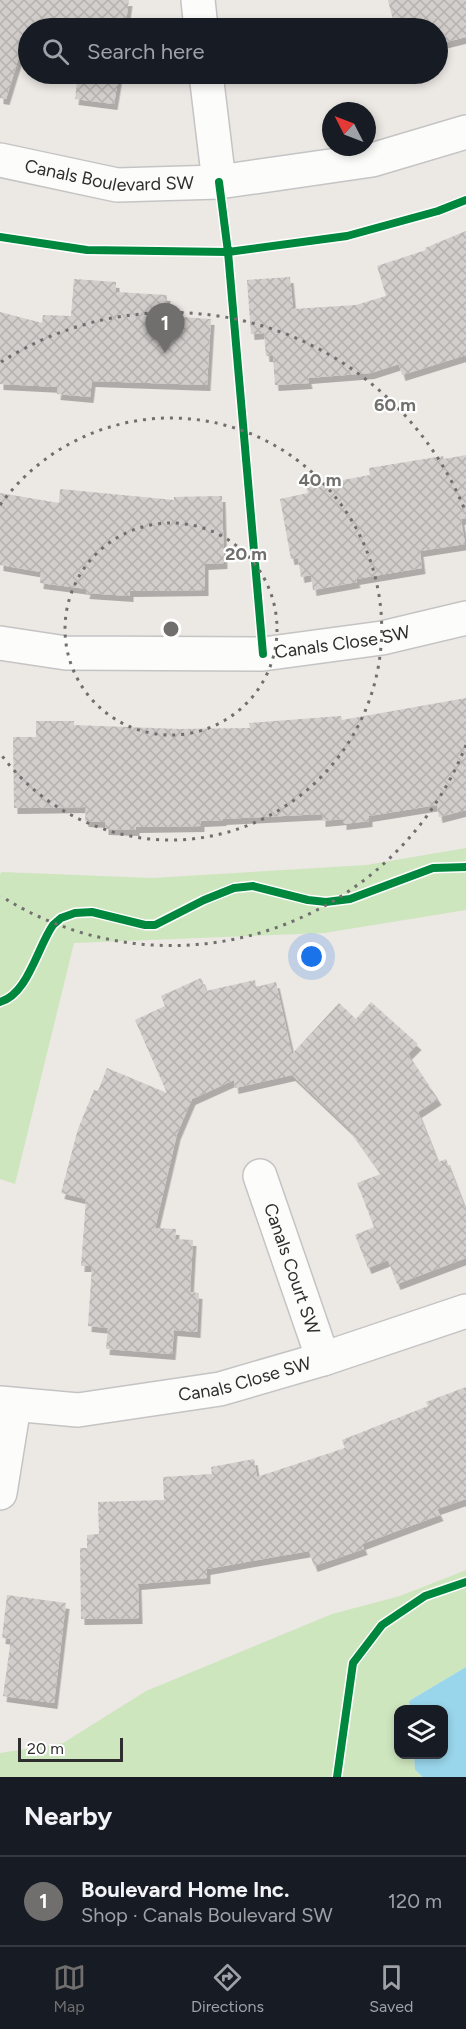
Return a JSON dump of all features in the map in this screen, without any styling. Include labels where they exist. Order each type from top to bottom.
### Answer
[{"type":"street","points":[[198,0],[200,18]]},
{"type":"street","points":[[207,84],[219,182]]},
{"type":"street","name":"Canals Boulevard SW","points":[[0,160],[117,184],[219,182],[372,160],[466,132]]},
{"type":"street","name":"Canals Close SW","points":[[0,643],[66,653],[263,654],[382,638],[466,618]]},
{"type":"street","name":"Canals Court SW","points":[[260,1176],[323,1359]]},
{"type":"street","name":"Canals Close SW","points":[[0,1493],[7,1405],[78,1410],[220,1389],[323,1359],[466,1311]]},
{"type":"green space","points":[[466,848],[466,910],[324,933],[74,943],[15,1184],[0,1179],[0,874],[2,872],[152,878],[366,865]]},
{"type":"green space","points":[[466,1570],[466,1667],[409,1701],[410,1705],[394,1705],[394,1759],[414,1759],[415,1770],[423,1777],[0,1777],[0,1753],[63,1743],[146,1691],[332,1614],[400,1596]]},
{"type":"water","points":[[466,1667],[466,1777],[423,1777],[415,1770],[414,1759],[448,1759],[448,1705],[410,1705],[409,1701]]},
{"type":"building","points":[[0,0],[129,0],[126,18],[18,18],[18,60],[6,99],[0,98]]},
{"type":"building","points":[[388,0],[466,0],[466,37],[448,42],[448,18],[392,18]]},
{"type":"building","points":[[77,84],[117,84],[114,104],[75,99]]},
{"type":"building","points":[[466,231],[466,355],[402,375],[399,364],[371,373],[308,378],[309,383],[275,385],[273,356],[266,356],[264,333],[251,334],[247,280],[290,277],[293,309],[356,305],[386,296],[377,266],[426,250],[425,248]]},
{"type":"building","points":[[74,279],[116,282],[116,292],[167,295],[166,316],[211,319],[207,385],[92,381],[90,397],[57,394],[58,387],[0,384],[0,312],[42,323],[43,315],[71,316]]},
{"type":"building","points":[[466,455],[466,518],[461,519],[465,544],[420,551],[422,568],[356,579],[357,582],[313,590],[311,575],[301,577],[298,558],[291,559],[280,499],[308,493],[306,487],[370,475],[369,468],[443,456],[444,459]]},
{"type":"building","points":[[60,489],[174,500],[174,497],[222,496],[224,563],[205,564],[205,590],[130,591],[130,596],[86,593],[87,589],[40,583],[41,572],[0,565],[0,493],[59,503]]},
{"type":"building","points":[[466,698],[466,810],[439,817],[437,805],[369,816],[369,821],[343,824],[343,819],[322,821],[322,814],[223,819],[201,821],[201,826],[136,827],[136,830],[105,829],[105,822],[85,821],[86,807],[14,808],[13,737],[36,737],[36,721],[74,721],[74,725],[180,729],[250,728],[249,723],[341,716],[342,720]]},
{"type":"building","points":[[201,978],[206,991],[255,980],[256,987],[276,982],[292,1054],[339,1003],[356,1019],[371,1002],[418,1044],[408,1054],[438,1099],[418,1112],[438,1162],[446,1159],[466,1211],[466,1258],[397,1284],[388,1260],[368,1268],[355,1235],[374,1227],[357,1183],[381,1174],[350,1130],[292,1075],[235,1088],[234,1080],[192,1099],[177,1134],[155,1228],[176,1229],[175,1239],[193,1240],[190,1292],[199,1293],[197,1332],[174,1330],[172,1354],[106,1349],[108,1328],[88,1326],[92,1266],[81,1266],[86,1199],[61,1193],[78,1129],[94,1090],[98,1091],[107,1068],[167,1093],[135,1020],[165,1006],[161,996]]},
{"type":"building","points":[[466,1387],[466,1499],[437,1509],[440,1515],[362,1544],[364,1549],[314,1566],[309,1551],[207,1569],[207,1578],[138,1584],[139,1618],[81,1619],[80,1548],[87,1548],[87,1535],[99,1534],[98,1502],[164,1500],[163,1477],[212,1474],[211,1467],[254,1459],[257,1477],[345,1448],[342,1440],[428,1406],[426,1402]]},
{"type":"building","points":[[7,1595],[66,1603],[54,1703],[3,1696],[11,1639],[2,1638]]},
{"type":"cycle path","points":[[219,182],[228,252],[263,654]]},
{"type":"cycle path","points":[[0,237],[87,250],[228,252],[347,236],[438,211],[466,200]]},
{"type":"cycle path","points":[[0,1002],[18,990],[25,980],[53,925],[61,918],[75,913],[92,912],[145,925],[155,925],[204,900],[234,888],[253,886],[308,900],[326,902],[350,899],[433,868],[466,867]]},
{"type":"cycle path","points":[[337,1777],[353,1663],[382,1625],[425,1596],[466,1582]]},
{"type":"place","name":"Boulevard Home Inc.","points":[[165,353]]}]
